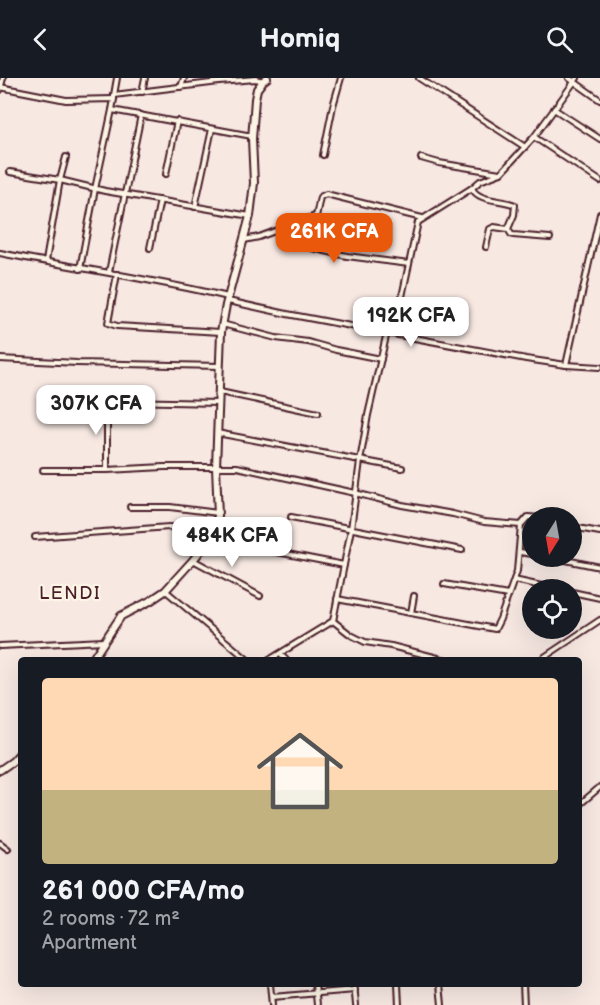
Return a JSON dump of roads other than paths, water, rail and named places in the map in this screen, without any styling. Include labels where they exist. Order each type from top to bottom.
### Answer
[{"type":"main road","points":[[94,657],[121,616],[165,591],[210,539],[214,529],[218,513],[216,467],[221,332],[227,299],[250,216],[254,183],[252,136],[255,99],[261,79]]},
{"type":"main road","points":[[0,770],[18,755]]},
{"type":"street","points":[[3,78],[0,88],[66,100],[114,97],[219,80],[261,79]]},
{"type":"street","points":[[80,269],[117,78]]},
{"type":"street","points":[[141,92],[145,78]]},
{"type":"street","points":[[181,87],[184,78]]},
{"type":"street","points":[[323,155],[341,78]]},
{"type":"street","points":[[420,78],[525,147]]},
{"type":"street","points":[[569,78],[576,80],[600,100]]},
{"type":"street","points":[[394,334],[418,222],[480,181],[501,173],[534,137],[576,80]]},
{"type":"street","points":[[554,109],[600,139]]},
{"type":"street","points":[[112,110],[252,136]]},
{"type":"street","points":[[109,272],[141,115]]},
{"type":"street","points":[[166,174],[177,121]]},
{"type":"street","points":[[195,207],[212,129]]},
{"type":"street","points":[[534,137],[600,180]]},
{"type":"street","points":[[46,261],[66,157]]},
{"type":"street","points":[[421,158],[501,173]]},
{"type":"street","points":[[10,172],[250,216]]},
{"type":"street","points":[[472,188],[479,196],[515,205],[514,215],[508,229]]},
{"type":"street","points":[[410,264],[347,256],[312,248],[310,246],[320,197],[326,194],[423,218]]},
{"type":"street","points":[[150,248],[160,200]]},
{"type":"street","points":[[566,365],[600,214]]},
{"type":"street","points":[[244,240],[259,237],[315,216]]},
{"type":"street","points":[[486,247],[492,228],[508,229]]},
{"type":"street","points":[[508,229],[513,235],[550,238]]},
{"type":"street","points":[[0,253],[190,288],[287,314],[526,359],[600,367]]},
{"type":"street","points":[[117,274],[108,323],[117,326],[221,332]]},
{"type":"street","points":[[222,324],[276,338],[308,342],[381,359]]},
{"type":"street","points":[[274,657],[333,621],[351,529],[368,415],[387,332]]},
{"type":"street","points":[[0,359],[220,366]]},
{"type":"street","points":[[220,392],[318,413]]},
{"type":"street","points":[[76,400],[218,403]]},
{"type":"street","points":[[107,401],[107,470]]},
{"type":"street","points":[[217,433],[402,468]]},
{"type":"street","points":[[42,470],[237,467],[484,522],[521,525],[520,552],[514,580],[495,629],[337,599]]},
{"type":"street","points":[[130,507],[170,507],[218,513]]},
{"type":"street","points":[[291,517],[462,550]]},
{"type":"street","points":[[35,537],[170,527],[214,529]]},
{"type":"street","points":[[582,529],[600,532]]},
{"type":"street","points":[[210,539],[344,565]]},
{"type":"street","points":[[193,560],[260,596]]},
{"type":"street","points":[[582,563],[600,567]]},
{"type":"street","points":[[514,580],[522,582]]},
{"type":"street","points":[[444,584],[508,595]]},
{"type":"street","points":[[165,591],[244,657]]},
{"type":"street","points":[[582,594],[600,598]]},
{"type":"street","points":[[411,613],[414,596]]},
{"type":"street","points":[[544,657],[600,620]]},
{"type":"street","points":[[333,621],[351,635],[365,642],[434,657]]},
{"type":"street","points":[[0,646],[104,640]]},
{"type":"street","points":[[280,654],[283,657]]},
{"type":"street","points":[[582,802],[600,787]]},
{"type":"street","points":[[0,843],[8,849]]},
{"type":"street","points":[[270,987],[272,1005]]},
{"type":"street","points":[[315,987],[317,1005]]},
{"type":"street","points":[[354,987],[356,1005]]},
{"type":"street","points":[[398,987],[399,1005]]},
{"type":"street","points":[[440,987],[442,1005]]},
{"type":"street","points":[[523,987],[524,1005]]},
{"type":"street","points":[[272,998],[355,990]]},
{"type":"district","name":"LENDI","points":[[70,593]]}]
